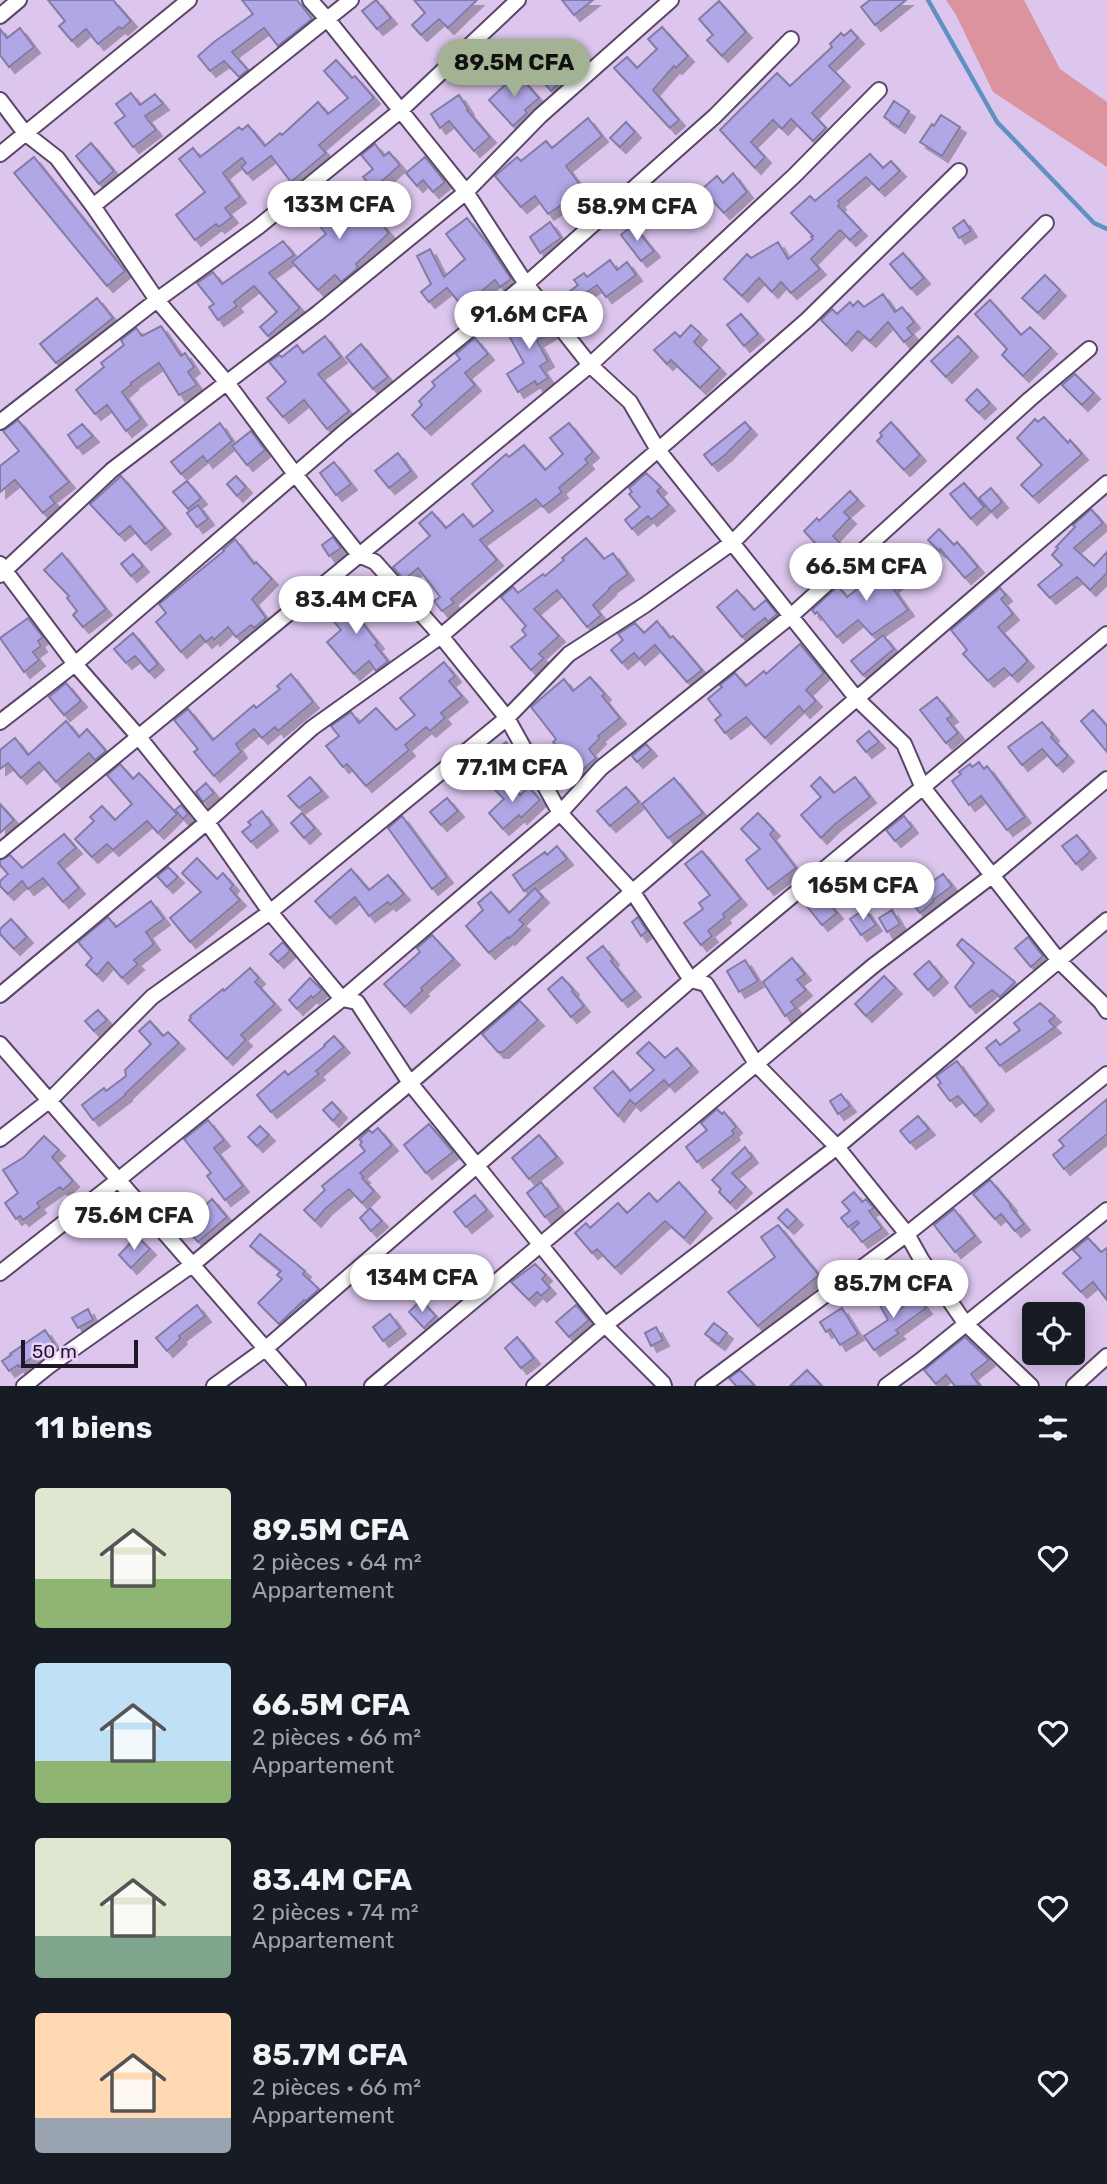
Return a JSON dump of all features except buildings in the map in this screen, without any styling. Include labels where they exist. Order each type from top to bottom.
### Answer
[{"type":"street","points":[[0,16],[19,0]]},
{"type":"street","points":[[0,154],[189,0]]},
{"type":"street","points":[[310,0],[466,192],[526,284],[590,365],[630,402],[658,450],[857,699],[904,744],[922,786],[1060,962],[1107,1011]]},
{"type":"street","points":[[93,206],[351,0]]},
{"type":"street","points":[[0,422],[157,300],[258,227],[400,111],[519,0]]},
{"type":"street","points":[[664,1386],[606,1325],[410,1083],[357,1002],[342,999],[270,912],[207,822],[138,736],[75,664],[2,570],[112,470],[228,384],[466,192],[540,116],[671,0]]},
{"type":"street","points":[[0,722],[75,664],[295,474],[526,284],[715,116],[792,39]]},
{"type":"street","points":[[0,851],[590,365],[794,176],[879,90]]},
{"type":"street","points":[[0,100],[25,133],[57,158],[157,300],[228,384],[359,555],[375,562],[441,636],[506,718],[561,813],[632,891],[691,980],[706,984],[757,1065],[837,1147],[907,1234],[965,1323],[1031,1386]]},
{"type":"street","points":[[0,995],[207,822],[312,727],[441,636],[658,450],[807,320],[959,171]]},
{"type":"street","points":[[0,1139],[50,1100],[152,997],[270,912],[506,718],[569,654],[645,605],[733,542],[1046,223]]},
{"type":"street","points":[[0,1273],[342,999],[561,813],[601,768],[791,616],[1030,399],[1089,349]]},
{"type":"street","points":[[24,1386],[192,1265],[410,1083],[1107,482]]},
{"type":"street","points":[[214,1386],[265,1349],[691,980],[1107,634]]},
{"type":"street","points":[[372,1386],[873,966],[993,875],[1107,779]]},
{"type":"street","points":[[534,1386],[606,1325],[837,1147],[1107,920]]},
{"type":"street","points":[[0,1044],[298,1386]]},
{"type":"street","points":[[703,1386],[907,1234],[1107,1073]]},
{"type":"street","points":[[886,1386],[920,1362],[1107,1210]]},
{"type":"street","points":[[1074,1386],[1107,1356]]},
{"type":"shaded area","points":[[946,0],[1024,0],[1060,69],[1107,102],[1107,167],[993,92]]},
{"type":"waterway","points":[[928,0],[997,122],[1094,223],[1107,229]]}]
